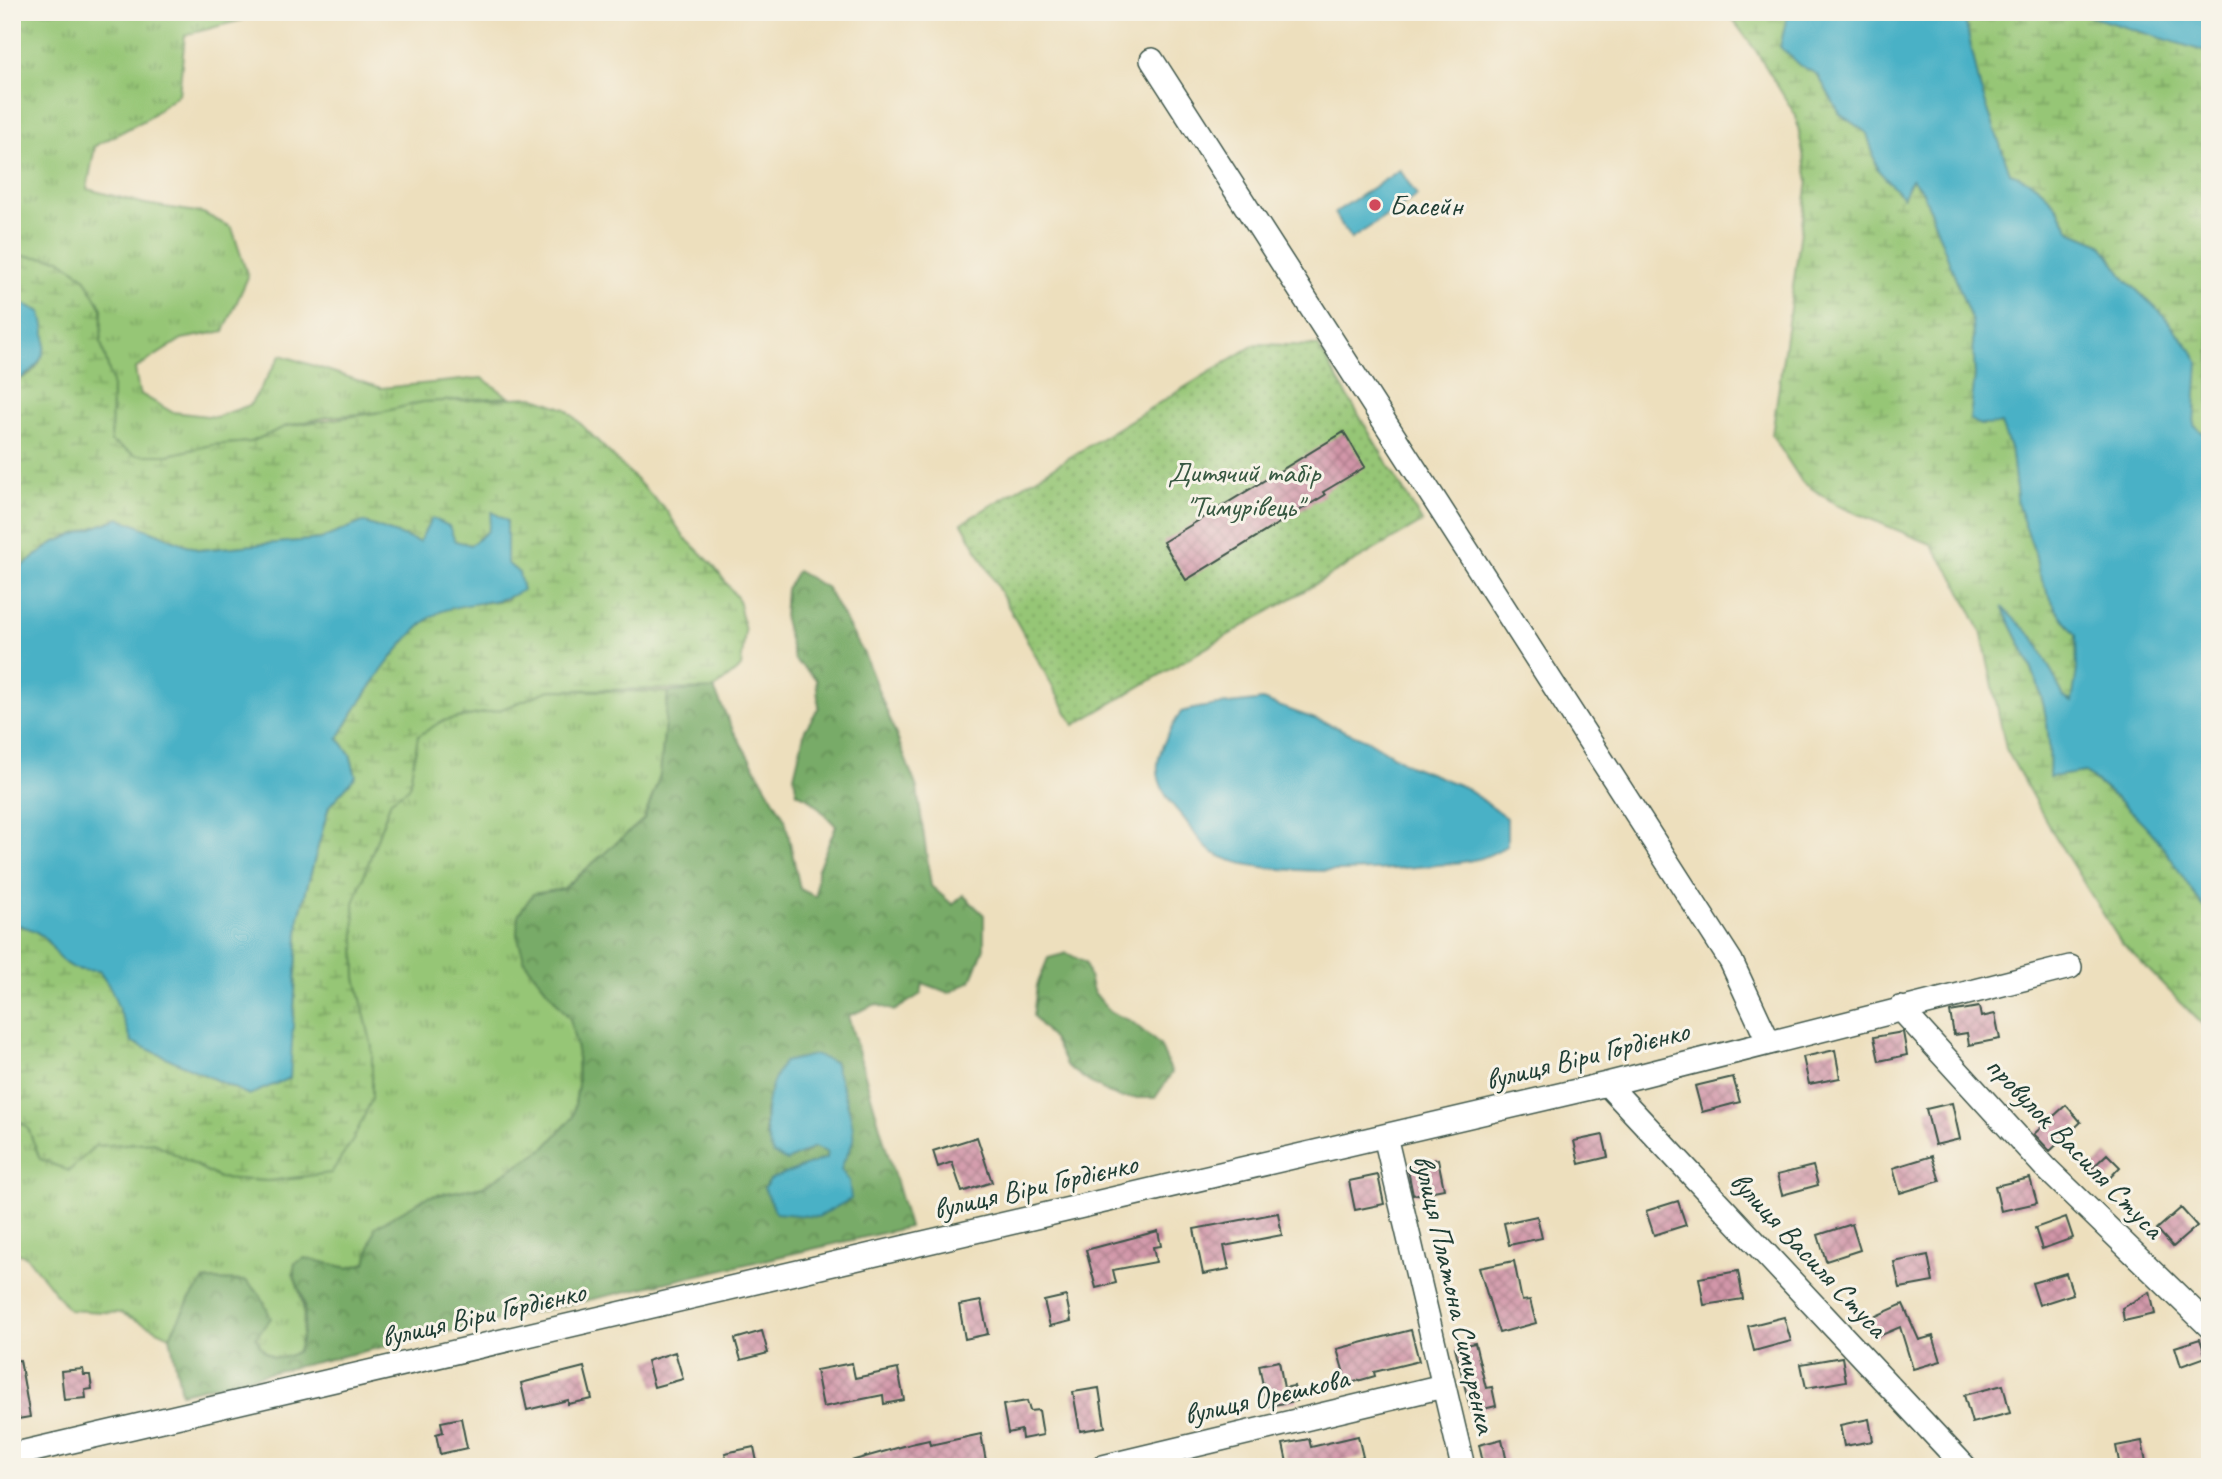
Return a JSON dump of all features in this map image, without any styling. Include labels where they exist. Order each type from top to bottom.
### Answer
[{"type":"street","points":[[1152,60],[1731,961],[1769,1043]]},
{"type":"street","name":"вулиця Віри Гордієнко","points":[[12,1455],[1607,1084],[2070,967]]},
{"type":"street","name":"провулок Василя Стуса","points":[[1900,1008],[2045,1167],[2210,1326]]},
{"type":"street","name":"вулиця Василя Стуса","points":[[1607,1084],[1965,1467]]},
{"type":"street","name":"вулиця Платона Симиренка","points":[[1385,1136],[1463,1467]]},
{"type":"street","name":"вулиця Орєшкова","points":[[1103,1467],[1443,1386]]},
{"type":"green space","points":[[12,12],[245,12],[242,20],[185,35],[179,94],[145,120],[95,146],[87,189],[145,204],[203,213],[232,228],[248,277],[224,331],[182,339],[135,369],[139,393],[172,412],[216,417],[250,405],[281,355],[381,388],[482,378],[509,397],[423,402],[382,412],[327,417],[287,426],[251,442],[212,445],[169,455],[135,455],[111,442],[112,382],[101,343],[102,309],[85,278],[60,259],[12,255]]},
{"type":"green space","points":[[1727,12],[1788,12],[1781,47],[1800,65],[1818,75],[1840,114],[1867,133],[1878,170],[1904,196],[1912,179],[1923,192],[1972,322],[1975,376],[1970,419],[1980,425],[2001,423],[2012,454],[2018,506],[2035,553],[2039,574],[2056,609],[2076,635],[2077,670],[2073,703],[2064,697],[2035,639],[2003,609],[2039,690],[2048,729],[2049,777],[2084,772],[2126,807],[2155,836],[2210,914],[2210,1032],[2120,941],[2054,835],[2006,749],[1982,634],[1956,581],[1931,544],[1839,506],[1802,482],[1772,435],[1808,181],[1796,116],[1756,51]]},
{"type":"green space","points":[[1943,12],[2077,12],[2210,53],[2210,439],[2194,425],[2194,407],[2162,314],[2126,280],[2101,244],[2070,231],[2047,195],[2031,182],[2010,174],[1980,87],[1965,20]]},
{"type":"green space","points":[[12,255],[60,259],[85,278],[102,309],[101,343],[112,382],[111,442],[135,455],[169,455],[212,445],[251,442],[287,426],[382,412],[423,402],[533,397],[566,409],[666,510],[684,537],[712,564],[738,599],[745,631],[741,667],[714,689],[550,690],[499,710],[442,721],[418,736],[409,788],[391,800],[354,903],[356,978],[372,1047],[372,1099],[353,1140],[331,1173],[268,1181],[219,1178],[153,1142],[95,1146],[69,1171],[40,1159],[28,1128],[12,1116],[12,924],[38,933],[68,965],[80,970],[99,970],[111,989],[133,1042],[249,1095],[294,1015],[299,917],[329,806],[356,776],[350,754],[338,738],[384,667],[414,631],[429,618],[450,608],[507,600],[519,573],[507,563],[507,521],[493,512],[488,531],[471,545],[455,541],[419,542],[363,522],[321,539],[199,550],[119,518],[55,542],[21,567],[12,568],[12,382],[29,374],[39,363],[44,348],[45,330],[24,304],[12,310]]},
{"type":"green space","name":"Дитячий табір \"Тимурівець\"","points":[[1256,344],[1318,346],[1422,522],[1074,725],[962,523]]},
{"type":"green space","points":[[797,571],[827,588],[864,654],[917,788],[931,886],[953,905],[963,895],[984,915],[984,948],[971,981],[949,993],[923,983],[921,994],[894,1011],[876,1004],[848,1016],[909,1227],[181,1393],[170,1336],[189,1300],[205,1280],[246,1281],[260,1294],[271,1318],[256,1337],[260,1344],[273,1357],[291,1355],[298,1351],[305,1316],[304,1302],[295,1276],[295,1263],[305,1258],[348,1268],[366,1263],[375,1227],[427,1197],[484,1186],[545,1148],[573,1117],[578,1085],[577,1050],[570,1019],[525,962],[517,935],[518,915],[533,894],[563,889],[644,819],[660,775],[668,692],[714,689],[733,730],[785,819],[800,889],[816,897],[817,871],[836,826],[810,799],[797,793],[794,776],[805,730],[819,707],[816,679],[794,659],[784,619],[786,589]],"holes":[[[771,1097],[851,1150],[843,1159],[841,1170],[849,1181],[776,1213],[764,1187],[771,1179],[826,1158],[827,1152],[814,1147],[803,1155],[765,1137],[765,1110]]]},
{"type":"green space","points":[[550,690],[668,692],[660,775],[644,819],[563,889],[533,894],[525,962],[570,1019],[577,1050],[578,1085],[573,1117],[545,1148],[483,1186],[427,1197],[366,1263],[348,1268],[305,1258],[293,1274],[303,1312],[301,1341],[298,1351],[283,1358],[271,1357],[257,1338],[246,1281],[204,1280],[189,1300],[170,1336],[121,1313],[69,1310],[26,1256],[12,1252],[12,1116],[28,1128],[40,1159],[95,1146],[153,1142],[219,1178],[268,1181],[302,1178],[372,1047],[356,978],[354,903],[391,800],[409,787],[418,736],[442,721],[499,710]]},
{"type":"green space","points":[[1067,953],[1085,963],[1093,991],[1110,1012],[1131,1021],[1160,1045],[1172,1073],[1155,1098],[1119,1098],[1089,1082],[1066,1065],[1055,1042],[1033,1016],[1037,985],[1048,958]]},
{"type":"water","points":[[1788,12],[1943,12],[1965,20],[1980,87],[2010,173],[2031,182],[2047,195],[2070,231],[2101,244],[2126,280],[2162,314],[2192,350],[2198,362],[2194,425],[2210,439],[2210,914],[2155,836],[2116,798],[2085,772],[2049,777],[2048,728],[2039,688],[2002,607],[2035,639],[2064,697],[2072,702],[2077,670],[2076,635],[2056,609],[2039,574],[2035,553],[2018,506],[2012,454],[2001,424],[1980,425],[1970,419],[1975,376],[1972,322],[1923,192],[1912,179],[1903,197],[1878,170],[1867,133],[1840,114],[1818,75],[1800,65],[1780,47]]},
{"type":"water","points":[[2077,12],[2210,12],[2210,53],[2082,14]]},
{"type":"water","name":"Басейн","points":[[1400,170],[1417,196],[1351,239],[1334,213]]},
{"type":"water","points":[[24,304],[41,312],[45,345],[33,369],[14,382],[12,310]]},
{"type":"water","points":[[492,512],[507,521],[507,563],[519,573],[523,590],[494,601],[455,607],[431,617],[401,646],[338,738],[350,754],[356,776],[329,806],[299,917],[290,1078],[249,1095],[132,1042],[111,989],[99,971],[80,970],[68,965],[38,933],[12,924],[12,568],[21,567],[55,542],[119,518],[199,550],[321,539],[363,522],[419,542],[432,518],[449,526],[455,541],[471,545],[488,531]]},
{"type":"water","points":[[1262,700],[1371,742],[1409,765],[1464,787],[1507,818],[1507,846],[1482,858],[1453,863],[1339,871],[1260,866],[1229,860],[1208,849],[1170,802],[1163,789],[1158,765],[1160,753],[1181,712]]},
{"type":"water","points":[[814,1055],[834,1062],[849,1112],[853,1139],[841,1170],[849,1181],[851,1199],[818,1217],[776,1213],[764,1188],[771,1179],[826,1158],[827,1152],[814,1147],[787,1161],[773,1154],[766,1131],[766,1106],[773,1083],[784,1062]]},
{"type":"building","points":[[1344,432],[1365,467],[1323,492],[1325,495],[1186,580],[1163,542]]},
{"type":"building","points":[[1979,1007],[1981,1017],[1995,1014],[2000,1039],[1969,1045],[1967,1033],[1954,1035],[1950,1012]]},
{"type":"building","points":[[1903,1032],[1907,1055],[1879,1061],[1874,1037]]},
{"type":"building","points":[[1835,1050],[1840,1078],[1809,1084],[1803,1057]]},
{"type":"building","points":[[1733,1077],[1740,1102],[1702,1112],[1695,1086]]},
{"type":"building","points":[[1952,1103],[1960,1139],[1935,1145],[1926,1109]]},
{"type":"building","points":[[2066,1105],[2081,1122],[2050,1151],[2034,1134]]},
{"type":"building","points":[[1603,1135],[1608,1157],[1579,1164],[1574,1141]]},
{"type":"building","points":[[977,1137],[992,1182],[962,1192],[952,1162],[938,1167],[933,1151]]},
{"type":"building","points":[[2107,1154],[2120,1167],[2104,1184],[2090,1170]]},
{"type":"building","points":[[1932,1156],[1940,1181],[1900,1193],[1893,1168]]},
{"type":"building","points":[[1438,1159],[1444,1189],[1413,1195],[1407,1165]]},
{"type":"building","points":[[1813,1166],[1818,1185],[1782,1195],[1777,1175]]},
{"type":"building","points":[[1378,1175],[1384,1204],[1355,1210],[1349,1181]]},
{"type":"building","points":[[2030,1178],[2037,1203],[2001,1211],[1995,1186]]},
{"type":"building","points":[[1678,1201],[1686,1225],[1654,1235],[1646,1211]]},
{"type":"building","points":[[2181,1208],[2197,1226],[2173,1247],[2157,1229]]},
{"type":"building","points":[[1278,1213],[1282,1235],[1224,1246],[1229,1269],[1203,1274],[1194,1229]]},
{"type":"building","points":[[1537,1216],[1542,1238],[1509,1245],[1504,1223]]},
{"type":"building","points":[[2066,1217],[2073,1238],[2042,1249],[2035,1228]]},
{"type":"building","points":[[1852,1224],[1860,1250],[1826,1261],[1818,1235]]},
{"type":"building","points":[[1158,1231],[1161,1246],[1153,1247],[1156,1262],[1113,1270],[1116,1283],[1096,1288],[1086,1250]]},
{"type":"building","points":[[1928,1255],[1933,1282],[1900,1288],[1894,1262]]},
{"type":"building","points":[[1514,1261],[1522,1301],[1530,1300],[1536,1323],[1499,1333],[1479,1268]]},
{"type":"building","points":[[1738,1271],[1743,1299],[1704,1305],[1699,1278]]},
{"type":"building","points":[[2066,1273],[2073,1294],[2039,1305],[2032,1283]]},
{"type":"building","points":[[2150,1292],[2155,1314],[2124,1321],[2122,1308]]},
{"type":"building","points":[[1066,1296],[1071,1321],[1050,1326],[1044,1301]]},
{"type":"building","points":[[981,1301],[988,1334],[965,1339],[959,1305]]},
{"type":"building","points":[[1903,1304],[1919,1340],[1933,1336],[1941,1361],[1913,1369],[1900,1327],[1877,1337],[1869,1319]]},
{"type":"building","points":[[1784,1317],[1791,1341],[1754,1351],[1748,1326]]},
{"type":"building","points":[[1411,1330],[1419,1361],[1374,1372],[1375,1376],[1347,1384],[1337,1349]]},
{"type":"building","points":[[762,1331],[768,1353],[741,1360],[735,1339]]},
{"type":"building","points":[[2200,1339],[2206,1357],[2181,1366],[2175,1347]]},
{"type":"building","points":[[1475,1343],[1486,1388],[1492,1387],[1496,1406],[1471,1412],[1455,1347]]},
{"type":"building","points":[[675,1352],[683,1379],[654,1387],[647,1361]]},
{"type":"building","points":[[1842,1357],[1846,1381],[1806,1388],[1801,1364]]},
{"type":"building","points":[[20,1360],[30,1417],[12,1420],[12,1361]]},
{"type":"building","points":[[1279,1361],[1284,1388],[1294,1386],[1297,1401],[1267,1406],[1259,1365]]},
{"type":"building","points":[[852,1363],[855,1378],[898,1369],[904,1400],[884,1404],[883,1395],[823,1407],[816,1370]]},
{"type":"building","points":[[584,1367],[592,1399],[568,1404],[568,1400],[527,1410],[521,1383]]},
{"type":"building","points":[[83,1369],[84,1375],[90,1375],[92,1389],[85,1390],[86,1398],[64,1400],[61,1371]]},
{"type":"building","points":[[2003,1385],[2010,1413],[1972,1423],[1964,1395]]},
{"type":"building","points":[[1099,1388],[1105,1427],[1080,1431],[1073,1392]]},
{"type":"building","points":[[1027,1401],[1030,1411],[1039,1410],[1043,1435],[1022,1439],[1021,1430],[1008,1433],[1003,1405]]},
{"type":"building","points":[[461,1418],[467,1448],[440,1454],[436,1434],[443,1432],[441,1422]]},
{"type":"building","points":[[1869,1419],[1873,1441],[1844,1446],[1840,1425]]},
{"type":"building","points":[[981,1434],[986,1461],[962,1467],[852,1467],[851,1461],[911,1444],[929,1440],[930,1445]]},
{"type":"building","points":[[1358,1436],[1363,1457],[1309,1467],[1288,1467],[1283,1444],[1309,1439],[1311,1447]]},
{"type":"building","points":[[1502,1439],[1508,1467],[1484,1467],[1479,1445]]},
{"type":"building","points":[[2142,1441],[2147,1467],[2120,1467],[2116,1446]]},
{"type":"building","points":[[754,1447],[758,1467],[728,1467],[725,1453]]},
{"type":"place","name":"Басейн","points":[[1375,205]]}]
